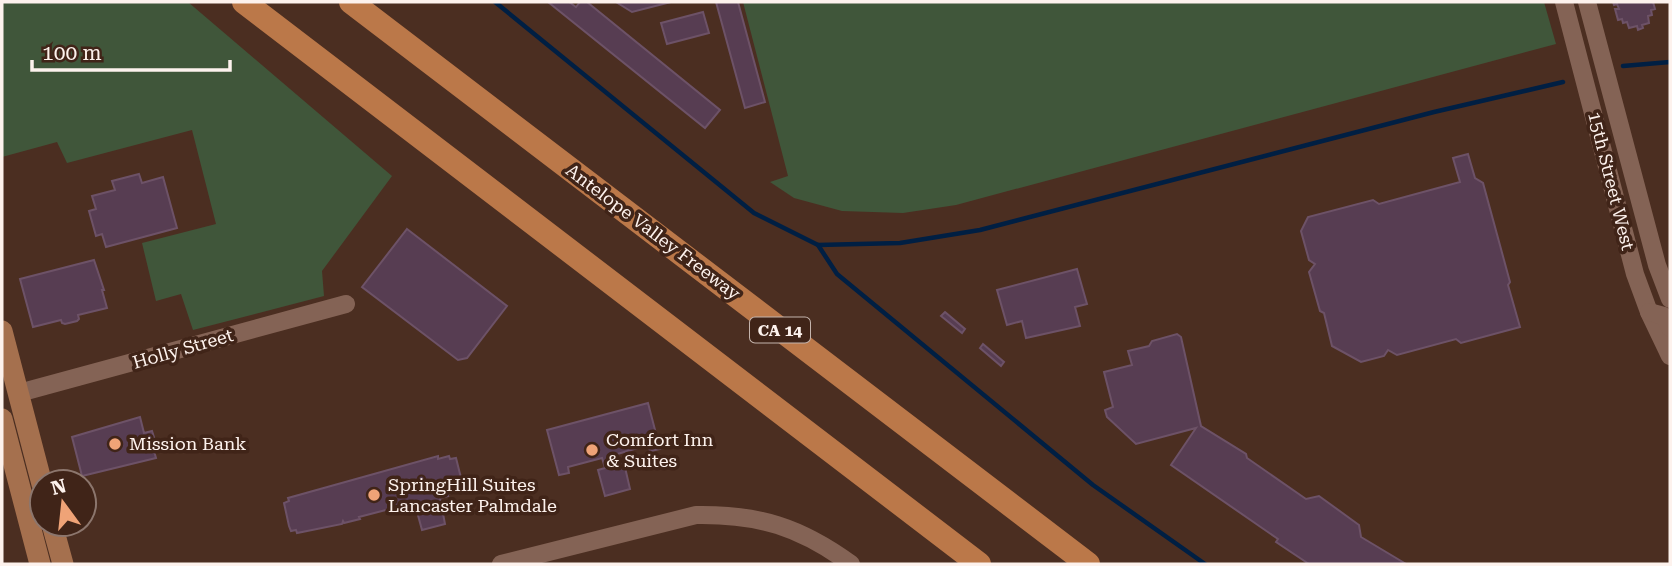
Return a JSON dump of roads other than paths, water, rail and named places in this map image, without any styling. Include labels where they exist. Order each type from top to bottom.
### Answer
[{"type":"highway","points":[[244,2],[979,564]]},
{"type":"highway","name":"Antelope Valley Freeway","points":[[351,2],[369,11],[1088,564]]},
{"type":"highway","points":[[841,459],[953,564]]},
{"type":"main road","points":[[2,331],[38,468]]},
{"type":"main road","points":[[2,369],[19,393]]},
{"type":"main road","points":[[2,419],[40,564]]},
{"type":"main road","points":[[56,538],[63,564]]},
{"type":"street","name":"15th Street West","points":[[1564,2],[1635,274],[1648,312],[1670,356]]},
{"type":"street","name":"15th Street West","points":[[1587,2],[1650,239],[1670,299]]},
{"type":"street","name":"Holly Street","points":[[19,393],[346,304]]},
{"type":"street","points":[[1648,312],[1664,316],[1670,328]]},
{"type":"street","points":[[501,564],[542,559],[696,515],[729,515],[760,519],[790,528],[825,545],[851,564]]},
{"type":"waterway","points":[[495,2],[754,213],[818,245],[900,243],[980,230],[1434,112],[1563,82]]},
{"type":"waterway","points":[[1623,66],[1670,62]]},
{"type":"waterway","points":[[818,245],[837,274],[1093,485],[1205,564]]},
{"type":"place","name":"Mission Bank","points":[[115,444]]},
{"type":"place","name":"Comfort Inn & Suites","points":[[592,450]]},
{"type":"place","name":"SpringHill Suites Lancaster Palmdale","points":[[374,495]]}]
